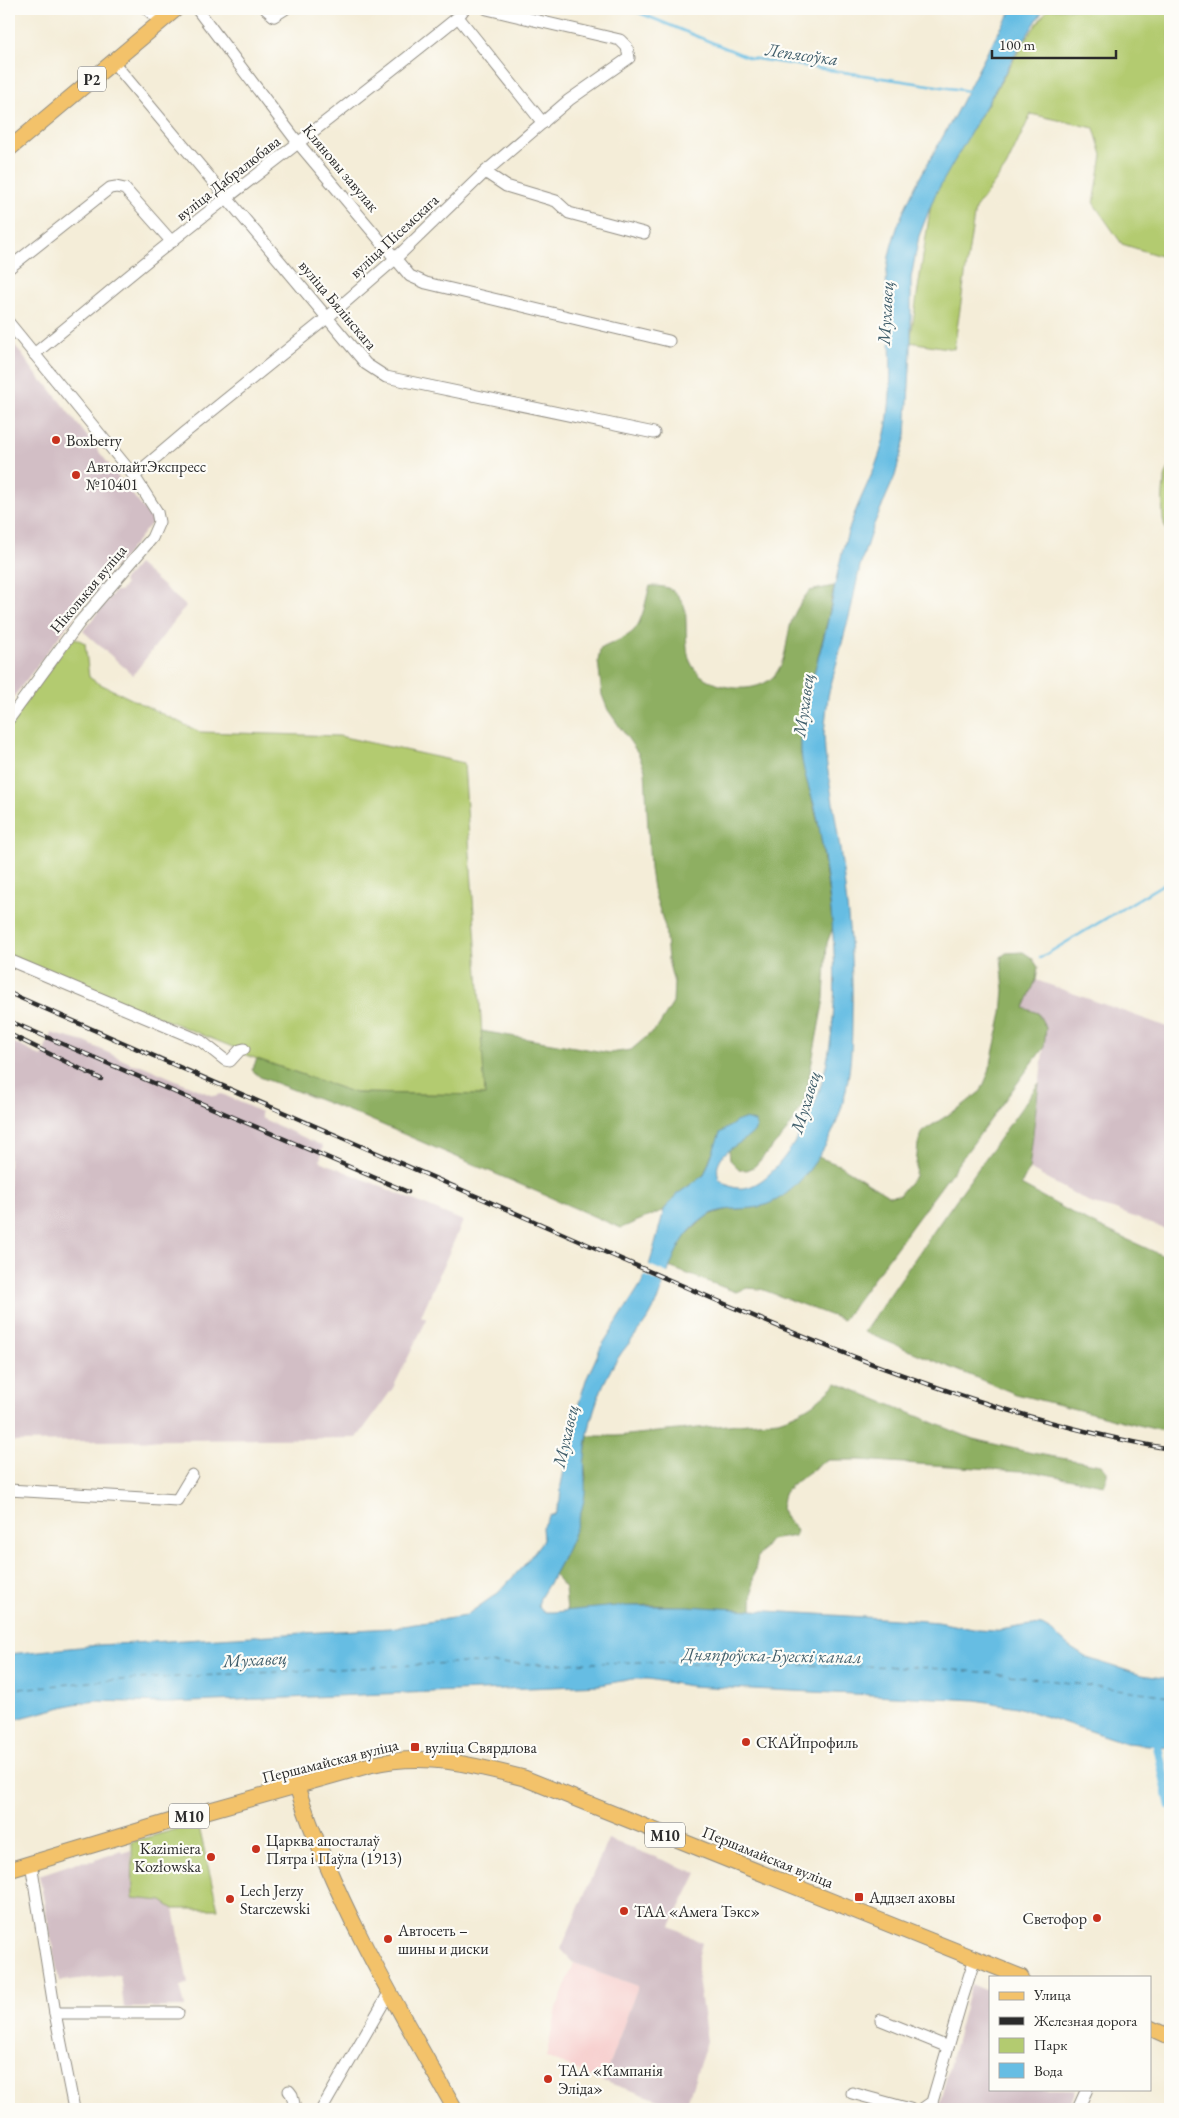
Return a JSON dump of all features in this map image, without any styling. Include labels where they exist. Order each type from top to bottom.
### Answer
[{"type":"main road","name":"Р2","points":[[9,149],[176,9]]},
{"type":"main road","name":"Першамайская вуліца","points":[[9,1870],[175,1820],[370,1765],[403,1759],[435,1759],[524,1778],[1019,1976]]},
{"type":"main road","points":[[298,1786],[313,1834],[332,1878],[389,1993],[455,2109]]},
{"type":"main road","points":[[1152,2029],[1170,2037]]},
{"type":"street","points":[[147,9],[161,22]]},
{"type":"street","name":"Кляновы завулак","points":[[197,9],[299,144],[410,276],[417,280],[669,341]]},
{"type":"street","points":[[266,9],[274,16],[285,9]]},
{"type":"street","name":"вуліца Пісемскага","points":[[134,476],[328,318],[395,259],[484,172],[569,100],[629,58],[626,47],[620,40],[487,9]]},
{"type":"street","points":[[461,13],[543,123]]},
{"type":"street","name":"вуліца Дабралюбава","points":[[34,354],[227,197],[299,144],[461,13]]},
{"type":"street","name":"вуліца Бялінскага","points":[[113,62],[366,364],[386,377],[654,434]]},
{"type":"street","points":[[484,172],[506,186],[556,202],[569,213],[644,233]]},
{"type":"street","points":[[9,268],[110,188],[116,187],[125,189],[172,242]]},
{"type":"street","name":"Ніколькая вуліца","points":[[9,323],[134,476],[157,512],[159,522],[157,528],[141,550],[79,623],[9,719]]},
{"type":"street","points":[[9,960],[201,1041],[225,1060],[230,1061],[240,1050],[244,1049]]},
{"type":"street","points":[[9,1490],[177,1500],[192,1475]]},
{"type":"street","points":[[31,1863],[55,2013],[74,2109]]},
{"type":"street","points":[[922,2109],[932,2102],[975,1958]]},
{"type":"street","points":[[322,2109],[389,1993]]},
{"type":"street","points":[[55,2013],[178,2013]]},
{"type":"street","points":[[881,2020],[948,2047]]},
{"type":"street","points":[[1078,2109],[1087,2090]]},
{"type":"street","points":[[289,2091],[292,2095],[295,2109]]},
{"type":"street","points":[[852,2093],[910,2109]]},
{"type":"shaded area","points":[[9,337],[42,382],[44,381],[153,521],[120,562],[77,597],[82,606],[9,703]]},
{"type":"shaded area","points":[[138,564],[186,606],[133,675],[83,631],[115,591],[121,591],[125,585],[123,581]]},
{"type":"shaded area","points":[[1036,980],[1170,1028],[1170,1231],[1113,1209],[1093,1204],[1029,1169],[1046,1028],[1024,1008]]},
{"type":"shaded area","points":[[51,1033],[85,1042],[132,1064],[141,1065],[213,1096],[222,1094],[261,1112],[261,1118],[323,1146],[320,1161],[463,1221],[421,1316],[427,1319],[393,1388],[357,1438],[9,1442],[9,1040],[42,1057]]},
{"type":"shaded area","points":[[608,1839],[697,1873],[671,1926],[702,1943],[698,1958],[698,1978],[707,2041],[685,2109],[603,2081],[638,1986],[574,1963],[561,1949]]},
{"type":"shaded area","points":[[122,1850],[123,1853],[131,1850],[133,1898],[162,1901],[174,1909],[188,1984],[180,1986],[185,2007],[124,2008],[120,1975],[59,1981],[39,1875],[78,1862],[93,1861]]},
{"type":"shaded area","points":[[574,1963],[638,1986],[603,2081],[546,2057],[557,2008]]},
{"type":"shaded area","points":[[971,1984],[989,1992],[989,2090],[1076,2090],[1068,2109],[938,2109]]},
{"type":"green space","points":[[1048,9],[1170,9],[1170,259],[1122,244],[1094,204],[1102,155],[1094,128],[1031,114],[1006,167],[975,209],[954,349],[910,342],[932,197],[1028,36]]},
{"type":"green space","points":[[1170,467],[1170,539],[1164,522],[1163,492],[1165,477]]},
{"type":"green space","points":[[650,586],[670,589],[684,605],[688,655],[696,671],[706,679],[718,684],[731,688],[745,688],[758,686],[769,680],[781,666],[793,617],[809,591],[834,586],[828,619],[808,696],[801,741],[801,755],[820,831],[833,927],[827,943],[824,999],[804,1103],[787,1131],[754,1167],[747,1170],[739,1169],[730,1160],[729,1149],[736,1143],[712,1153],[704,1175],[676,1195],[664,1210],[621,1228],[364,1117],[260,1077],[252,1070],[257,1059],[355,1093],[485,1095],[481,1031],[610,1053],[631,1050],[658,1027],[673,1003],[674,983],[668,960],[665,927],[653,889],[650,869],[645,770],[638,753],[608,710],[602,695],[598,661],[600,649],[625,637],[637,626],[643,613]]},
{"type":"green space","points":[[73,637],[85,643],[89,677],[200,732],[339,736],[464,763],[486,1095],[355,1093],[246,1055],[240,1050],[9,957],[9,725]]},
{"type":"green space","points":[[1023,952],[1032,958],[1038,967],[1036,980],[1024,1008],[1038,1013],[1046,1028],[1044,1047],[843,1320],[761,1289],[747,1288],[736,1292],[669,1267],[685,1236],[707,1216],[728,1209],[740,1209],[785,1195],[806,1174],[818,1157],[839,1165],[890,1196],[899,1195],[915,1176],[918,1144],[923,1131],[962,1106],[981,1091],[989,1072],[1002,1013],[1004,990],[1001,957],[1006,953]]},
{"type":"green space","points":[[1039,1083],[1029,1169],[1021,1185],[1087,1221],[1170,1259],[1170,1433],[1016,1394],[864,1332]]},
{"type":"green space","points":[[837,1383],[973,1439],[1032,1453],[1101,1465],[1106,1471],[1106,1480],[1104,1485],[1035,1472],[860,1460],[826,1460],[790,1486],[784,1494],[781,1508],[785,1517],[797,1531],[795,1536],[770,1540],[758,1556],[753,1580],[752,1610],[649,1605],[567,1611],[565,1588],[554,1575],[565,1554],[586,1478],[584,1460],[588,1436],[617,1436],[778,1420],[810,1406]]},
{"type":"green space","points":[[198,1823],[218,1909],[174,1909],[162,1901],[133,1898],[132,1842]]},
{"type":"water","points":[[1013,9],[1044,9],[1022,43],[935,195],[919,236],[911,278],[911,351],[906,435],[895,476],[872,529],[860,566],[851,609],[828,696],[824,734],[825,753],[845,883],[852,982],[852,1026],[848,1081],[840,1113],[831,1136],[818,1158],[786,1194],[759,1207],[723,1210],[711,1214],[694,1227],[677,1250],[656,1304],[649,1317],[608,1374],[598,1397],[586,1445],[585,1495],[581,1513],[566,1551],[540,1598],[538,1606],[543,1612],[554,1612],[616,1606],[688,1606],[938,1622],[993,1631],[1031,1625],[1042,1626],[1087,1658],[1141,1675],[1170,1679],[1170,1747],[1126,1743],[1017,1707],[976,1700],[690,1686],[648,1679],[632,1679],[600,1685],[166,1703],[97,1701],[74,1704],[9,1721],[9,1654],[99,1645],[390,1628],[465,1616],[498,1593],[525,1564],[543,1540],[542,1527],[549,1516],[555,1514],[560,1501],[561,1485],[575,1416],[586,1380],[601,1347],[641,1284],[649,1266],[664,1210],[676,1195],[704,1175],[720,1133],[736,1122],[744,1119],[755,1122],[757,1126],[747,1138],[725,1153],[720,1160],[718,1168],[719,1179],[731,1187],[743,1188],[754,1185],[765,1178],[784,1158],[798,1137],[815,1102],[826,1065],[833,1024],[835,983],[830,899],[816,811],[802,761],[801,740],[808,695],[828,620],[843,549],[854,516],[880,453],[886,427],[890,397],[891,366],[886,275],[891,247],[906,205],[916,184]]},
{"type":"pier","points":[[647,1264],[670,1274],[666,1285],[642,1274]]},
{"type":"waterway","name":"Лепясоўка","points":[[630,9],[750,58],[969,91]]},
{"type":"waterway","points":[[1040,958],[1170,880]]},
{"type":"waterway","points":[[1155,1734],[1170,1805]]},
{"type":"ferry route","points":[[9,1690],[100,1681],[453,1663],[639,1662],[915,1667],[993,1673],[1170,1696]]},
{"type":"railway","points":[[9,993],[803,1337],[947,1391],[1021,1414],[1095,1434],[1170,1449]]},
{"type":"railway","points":[[9,1021],[408,1192]]},
{"type":"railway","points":[[9,1034],[101,1079]]},
{"type":"place","name":"Boxberry","points":[[56,440]]},
{"type":"place","name":"АвтолайтЭкспресс №10401","points":[[76,475]]},
{"type":"place","name":"СКАЙпрофиль","points":[[746,1742]]},
{"type":"place","name":"вуліца Свярдлова","points":[[415,1747]]},
{"type":"place","name":"Царква апосталаў Пятра і Паўла (1913)","points":[[256,1849]]},
{"type":"place","name":"Kazimiera Kozłowska","points":[[211,1857]]},
{"type":"place","name":"Аддзел аховы","points":[[859,1897]]},
{"type":"place","name":"Lech Jerzy Starczewski","points":[[230,1899]]},
{"type":"place","name":"ТАА «Амега Тэкс»","points":[[624,1911]]},
{"type":"place","name":"Светофор","points":[[1097,1918]]},
{"type":"place","name":"Автосеть – шины и диски","points":[[388,1939]]},
{"type":"place","name":"ТАА «Кампанія Эліда»","points":[[548,2079]]},
{"type":"water label","name":"Мухавец","points":[[885,313]]},
{"type":"water label","name":"Мухавец","points":[[803,705]]},
{"type":"water label","name":"Мухавец","points":[[805,1102]]},
{"type":"water label","name":"Мухавец","points":[[565,1436]]},
{"type":"water label","name":"Дняпроўска-Бугскі канал","points":[[772,1655]]},
{"type":"water label","name":"Мухавец","points":[[255,1659]]}]
